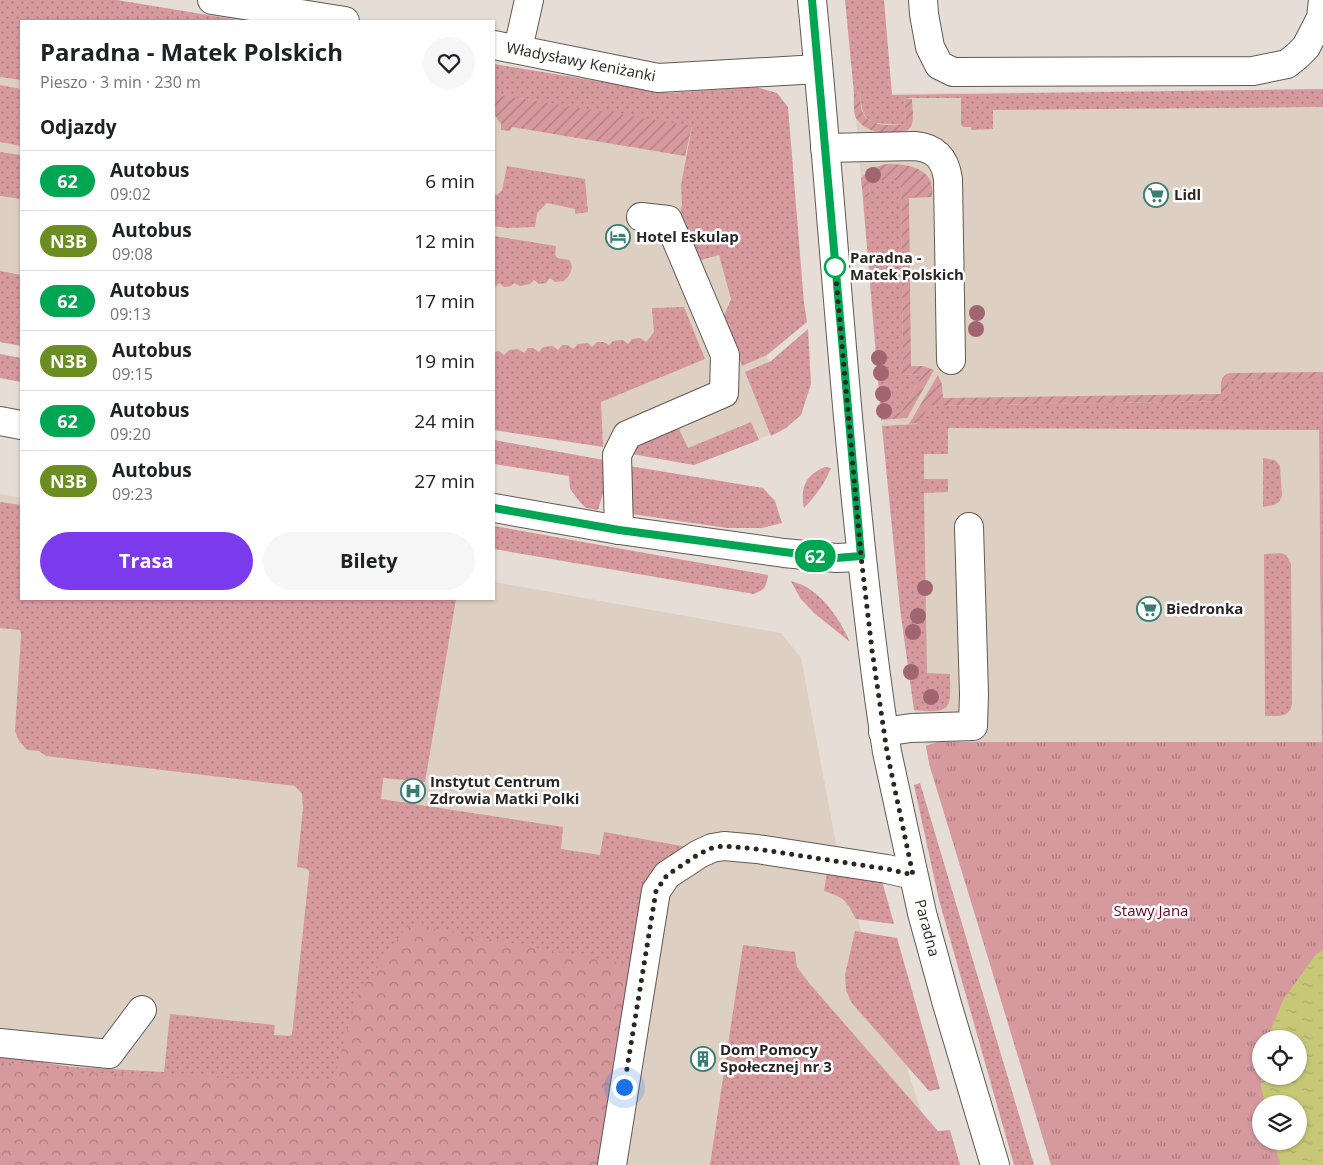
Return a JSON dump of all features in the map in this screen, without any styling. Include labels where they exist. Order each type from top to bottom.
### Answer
[{"type":"street","points":[[212,0],[339,20]]},
{"type":"street","points":[[506,47],[529,0]]},
{"type":"street","name":"Paradna","points":[[812,0],[861,556],[887,752],[922,913],[995,1165]]},
{"type":"street","points":[[923,0],[930,47],[939,65],[953,72],[1023,72],[1253,71],[1287,64],[1306,47],[1321,18],[1323,0]]},
{"type":"street","name":"Władysławy Keniżanki","points":[[506,47],[658,78],[818,69]]},
{"type":"street","points":[[825,148],[926,147],[941,159],[946,168],[948,179],[951,360]]},
{"type":"street","points":[[619,530],[617,455],[627,434],[724,393],[726,356],[668,220],[641,217]]},
{"type":"street","points":[[0,421],[20,425]]},
{"type":"street","points":[[495,508],[619,530],[790,553],[836,558],[861,556]]},
{"type":"street","points":[[884,732],[911,728],[973,726],[974,694],[969,527]]},
{"type":"street","points":[[612,1165],[656,891],[667,875],[699,854],[712,848],[724,846],[757,849],[887,869],[913,875]]},
{"type":"street","points":[[0,1043],[109,1054],[142,1010]]},
{"type":"shaded area","points":[[0,10],[20,20],[20,299],[0,295]]},
{"type":"shaded area","points":[[1323,89],[1323,377],[1319,429],[1322,742],[938,742],[926,746],[914,710],[900,608],[881,420],[854,94]]},
{"type":"shaded area","points":[[495,93],[754,136],[767,355],[781,430],[694,465],[603,447],[600,402],[495,383]]},
{"type":"shaded area","name":"Instytut Centrum Zdrowia Matki Polki","points":[[0,494],[20,498],[20,600],[495,600],[495,582],[781,633],[801,658],[841,870],[939,1165],[0,1165]]},
{"type":"green space","points":[[0,0],[117,0],[238,20],[20,20],[20,80],[0,77]]},
{"type":"green space","points":[[845,0],[884,0],[892,95],[1323,89],[1323,107],[993,110],[993,129],[971,130],[971,127],[963,127],[961,125],[961,98],[904,98],[906,123],[904,125],[875,123],[870,121],[865,115],[860,93],[854,94]]},
{"type":"green space","points":[[495,64],[669,93],[756,87],[777,93],[788,107],[807,322],[767,355],[742,366],[724,316],[731,299],[719,255],[694,262],[679,218],[682,205],[681,185],[692,127],[495,94]]},
{"type":"green space","points":[[0,85],[20,89],[20,146],[0,142]]},
{"type":"green space","points":[[860,93],[861,109],[866,118],[881,124],[904,125],[906,123],[904,98],[912,99],[913,116],[911,126],[899,133],[875,131],[865,127],[857,120],[854,113],[854,94]]},
{"type":"green space","points":[[495,94],[692,126],[685,156],[512,127],[510,131],[501,130],[501,124],[495,115]]},
{"type":"green space","points":[[0,152],[20,155],[20,199],[0,196]]},
{"type":"green space","points":[[887,164],[904,165],[919,170],[930,180],[932,187],[932,197],[909,198],[911,366],[923,366],[934,370],[907,418],[881,420],[881,414],[901,412],[923,374],[903,375],[901,180],[869,181],[870,197],[863,198],[861,178],[873,169]]},
{"type":"green space","points":[[507,166],[585,179],[588,212],[575,214],[575,209],[547,203],[537,213],[535,227],[507,228],[495,226],[495,194],[497,195],[502,190]]},
{"type":"green space","points":[[901,179],[903,375],[923,374],[901,412],[881,414],[863,198],[870,197],[869,181]]},
{"type":"green space","points":[[495,236],[556,246],[555,254],[557,258],[569,260],[572,265],[570,274],[564,281],[555,282],[550,278],[546,283],[539,284],[534,280],[530,284],[520,286],[514,283],[511,286],[504,287],[499,283],[495,287]]},
{"type":"green space","points":[[0,271],[20,275],[20,346],[0,342]]},
{"type":"green space","points":[[684,307],[705,359],[601,402],[603,447],[495,430],[495,352],[499,351],[504,355],[509,350],[518,349],[524,353],[528,348],[533,348],[539,352],[543,347],[553,346],[558,350],[562,345],[568,345],[573,349],[578,344],[588,343],[592,347],[597,342],[604,342],[609,345],[613,341],[623,340],[628,344],[632,339],[640,338],[646,342],[654,332],[652,308]]},
{"type":"green space","points":[[808,329],[811,384],[801,415],[786,428],[771,436],[745,372],[771,361]]},
{"type":"green space","points":[[0,354],[20,358],[20,382],[0,378]]},
{"type":"green space","points":[[1323,372],[1322,378],[1231,380],[1228,385],[1229,401],[929,406],[919,423],[909,424],[938,375],[942,384],[943,398],[1221,394],[1222,379],[1229,373]]},
{"type":"green space","points":[[1323,377],[1323,826],[930,767],[926,746],[938,742],[1322,742],[1319,430],[948,428],[948,454],[924,454],[924,479],[948,479],[948,492],[924,493],[927,673],[950,674],[950,695],[947,707],[942,710],[926,711],[914,710],[900,608],[882,426],[917,424],[929,406],[1228,401],[1228,385],[1231,380]]},
{"type":"green space","points":[[751,422],[759,440],[694,465],[626,453],[632,444],[677,425],[688,448]]},
{"type":"green space","points":[[495,440],[604,460],[605,487],[598,510],[586,508],[580,502],[570,489],[569,476],[495,464]]},
{"type":"green space","points":[[1263,458],[1275,460],[1280,466],[1282,496],[1279,502],[1274,505],[1263,507]]},
{"type":"green space","points":[[629,466],[763,488],[775,501],[782,523],[762,528],[727,528],[632,514]]},
{"type":"green space","points":[[825,467],[831,468],[826,480],[804,508],[803,494],[806,483],[813,474]]},
{"type":"green space","points":[[0,502],[20,505],[20,600],[456,600],[425,782],[383,778],[381,799],[563,827],[561,849],[600,855],[604,832],[698,849],[673,860],[600,1165],[0,1165],[0,1056],[72,1067],[164,1072],[170,1014],[275,1025],[274,1035],[292,1035],[309,871],[297,867],[303,808],[302,794],[295,786],[46,756],[39,751],[27,750],[19,741],[15,731],[20,630],[0,628]]},
{"type":"green space","points":[[495,526],[768,575],[766,585],[761,591],[754,594],[495,549]]},
{"type":"green space","name":"Stawy Jana","points":[[1320,536],[1323,536],[1323,1165],[1051,1165],[930,767],[926,746],[938,742],[1322,742]]},
{"type":"green space","points":[[1280,553],[1286,555],[1291,564],[1292,704],[1291,709],[1286,714],[1265,716],[1264,554]]},
{"type":"green space","points":[[791,581],[804,586],[820,597],[837,619],[850,642],[814,613],[800,598]]},
{"type":"green space","points":[[920,783],[1034,1165],[1014,1165],[939,900],[914,785]]},
{"type":"green space","points":[[827,872],[882,881],[894,924],[856,919],[844,900],[824,891]]},
{"type":"green space","points":[[408,924],[632,965],[596,1165],[0,1165],[0,1062],[72,1072],[333,1082],[357,996]]},
{"type":"green space","points":[[855,931],[897,938],[940,1089],[929,1091],[851,1002],[846,990],[845,975]]},
{"type":"green space","points":[[743,945],[795,952],[797,967],[809,983],[938,1131],[950,1130],[960,1165],[710,1165]]},
{"type":"water","points":[[1323,950],[1323,1165],[1280,1165],[1276,1150],[1307,1150],[1307,1095],[1263,1095],[1261,1085],[1307,1085],[1307,1030],[1271,1030],[1283,1000],[1316,954]]},
{"type":"bus line","name":"62","points":[[495,508],[619,530],[784,552],[836,558],[861,556],[812,0]]},
{"type":"place","name":"Lidl","points":[[1156,195]]},
{"type":"place","name":"Hotel Eskulap","points":[[618,237]]},
{"type":"place","name":"Paradna - Matek Polskich","points":[[835,267]]},
{"type":"place","name":"Biedronka","points":[[1149,609]]},
{"type":"place","name":"Instytut Centrum Zdrowia Matki Polki","points":[[413,791]]},
{"type":"place","name":"Dom Pomocy Społecznej nr 3","points":[[703,1059]]},
{"type":"route","points":[[624,1087],[656,891],[667,875],[699,854],[712,848],[724,846],[757,849],[887,869],[913,875],[887,752],[872,650],[861,556],[835,267]]}]
